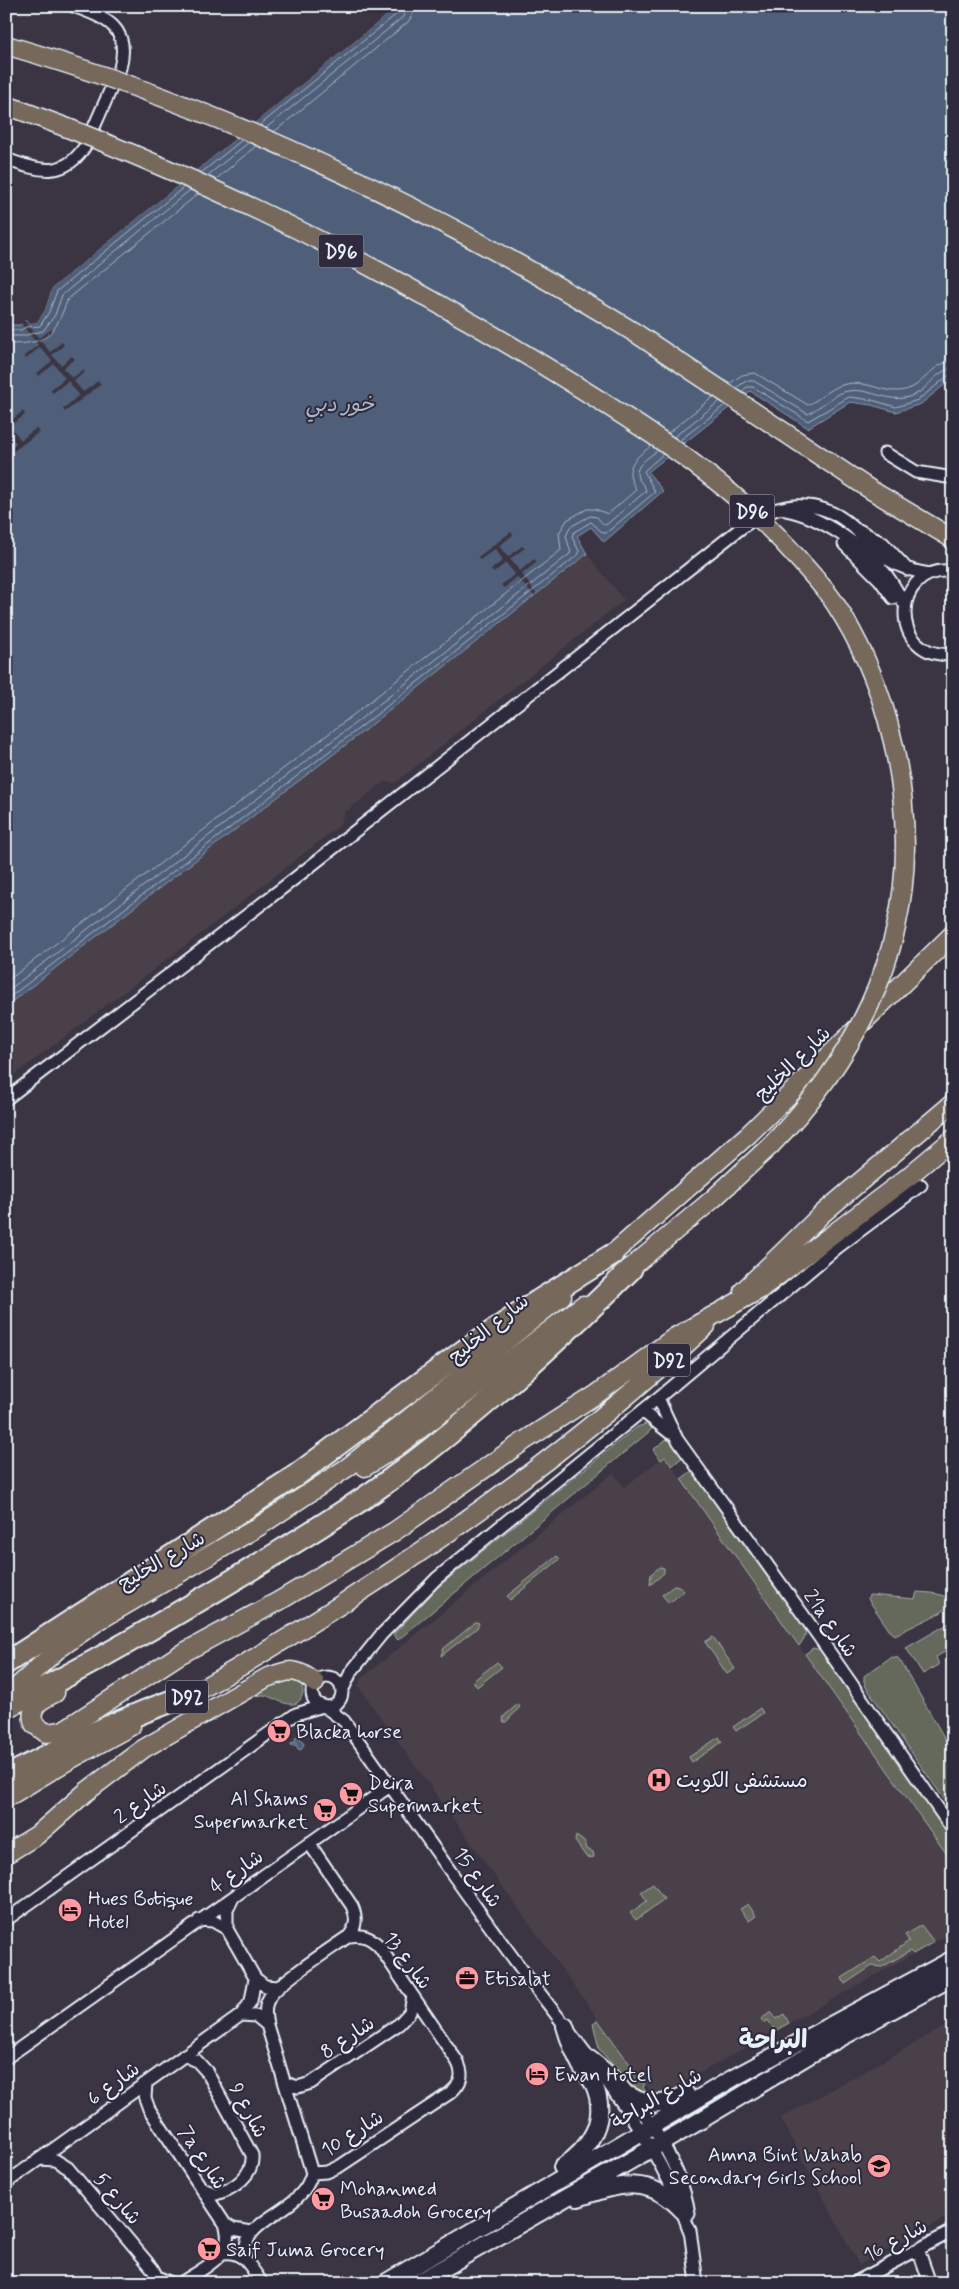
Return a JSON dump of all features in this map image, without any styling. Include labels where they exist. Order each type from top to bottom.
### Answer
[{"type":"highway","points":[[6,1663],[294,1477],[465,1350],[538,1301],[612,1255]]},
{"type":"highway","points":[[6,1707],[96,1661],[221,1587],[332,1520],[402,1471],[536,1359],[631,1269]]},
{"type":"highway","points":[[15,1782],[105,1727],[192,1694]]},
{"type":"main road","points":[[6,44],[176,102],[334,169],[488,246],[637,334],[871,490],[953,539]]},
{"type":"main road","name":"D96","points":[[6,105],[121,150],[235,200],[366,264],[496,336],[629,418],[702,468],[769,527],[834,602],[865,657],[880,695],[890,729],[903,808],[905,850],[902,892],[887,960],[862,1022],[841,1060],[821,1089],[770,1146],[714,1199],[631,1269]]},
{"type":"main road","name":"شارع الخليج","points":[[6,1697],[50,1656],[98,1621],[201,1562],[309,1494],[380,1443],[612,1255],[763,1121],[953,934]]},
{"type":"main road","name":"D92","points":[[192,1694],[364,1590],[502,1494],[633,1392],[726,1307],[822,1214],[953,1103]]},
{"type":"main road","points":[[221,1587],[183,1618],[105,1666],[38,1702],[32,1714],[37,1728],[46,1733],[62,1731],[179,1655],[286,1597],[395,1531],[675,1337],[774,1279],[904,1180],[953,1139]]},
{"type":"main road","points":[[309,1494],[348,1476],[380,1458],[631,1269]]},
{"type":"main road","points":[[6,1854],[48,1826],[98,1782],[143,1749],[266,1678],[284,1671],[294,1670],[320,1682]]},
{"type":"main road","points":[[6,1798],[15,1782]]},
{"type":"main road","points":[[6,1805],[15,1782]]},
{"type":"main road","points":[[6,1863],[31,1844],[48,1826]]},
{"type":"street","points":[[6,160],[43,171],[56,170],[69,164],[80,155],[87,143],[120,68],[124,56],[123,43],[118,31],[110,22],[73,6]]},
{"type":"street","points":[[885,454],[916,472],[953,478]]},
{"type":"street","points":[[6,1099],[296,877],[741,528],[772,509],[794,505],[811,507],[837,516],[854,528],[883,557],[909,571],[930,574],[952,571]]},
{"type":"street","points":[[772,509],[806,515],[836,532],[877,563],[888,576],[905,609]]},
{"type":"street","points":[[930,574],[916,583],[907,597],[905,609],[908,629],[917,643],[937,653],[953,654]]},
{"type":"street","points":[[355,1666],[320,1682],[315,1700],[323,1706],[334,1704],[341,1695],[355,1666],[398,1615],[436,1578],[658,1398],[838,1247],[921,1185]]},
{"type":"street","name":"21a شارع","points":[[658,1398],[677,1439],[819,1637],[953,1830]]},
{"type":"street","name":"21a شارع","points":[[642,1411],[677,1439]]},
{"type":"street","points":[[320,1682],[339,1683],[341,1695]]},
{"type":"street","name":"شارع 2","points":[[6,1920],[296,1714],[320,1682]]},
{"type":"street","name":"شارع 15","points":[[341,1695],[344,1721]]},
{"type":"street","name":"شارع 2","points":[[296,1714],[323,1706]]},
{"type":"street","name":"شارع 15","points":[[323,1706],[344,1721],[492,1930],[645,2129],[681,2182],[688,2209],[697,2283]]},
{"type":"street","name":"شارع 4","points":[[6,2058],[390,1786]]},
{"type":"street","name":"شارع 13","points":[[309,1843],[355,1912],[356,1925],[349,1936]]},
{"type":"street","points":[[227,1930],[227,1910],[237,1893]]},
{"type":"street","points":[[199,1920],[213,1921],[227,1930],[255,1978],[265,1986],[278,1987]]},
{"type":"street","name":"شارع 13","points":[[349,1936],[363,1935],[374,1941],[458,2061]]},
{"type":"street","points":[[312,2173],[267,2025],[265,2008],[267,2000],[278,1987],[349,1936]]},
{"type":"street","name":"شارع البراحة","points":[[385,2283],[735,2077],[953,1959]]},
{"type":"street","name":"شارع البراحة","points":[[418,2283],[811,2054],[953,1977]]},
{"type":"street","name":"شارع 6","points":[[6,2183],[241,2015],[254,1994],[255,1978]]},
{"type":"street","name":"شارع 8","points":[[285,2083],[298,2087],[311,2083],[399,2024],[410,2012],[413,1996]]},
{"type":"street","points":[[241,2015],[256,2016],[267,2025]]},
{"type":"street","points":[[524,2201],[540,2181],[579,2155],[590,2142],[597,2126],[599,2110],[597,2094],[575,2054],[565,2026]]},
{"type":"street","name":"شارع 15","points":[[584,2052],[605,2068],[630,2096],[645,2129]]},
{"type":"street","name":"شارع 9","points":[[184,2055],[197,2061],[207,2072],[252,2155],[251,2169],[241,2180],[216,2194],[202,2189]]},
{"type":"street","name":"شارع 10","points":[[251,2232],[299,2198],[308,2186],[312,2173],[334,2170],[458,2087],[461,2069],[458,2061]]},
{"type":"street","points":[[630,2096],[647,2104],[666,2103],[706,2086],[735,2077]]},
{"type":"street","name":"7a شارع","points":[[146,2083],[145,2098],[149,2109],[225,2224]]},
{"type":"street","name":"شارع 15","points":[[656,2146],[691,2236]]},
{"type":"street","name":"شارع 5","points":[[39,2158],[55,2160],[68,2168],[158,2280],[171,2283]]},
{"type":"street","points":[[543,2209],[609,2188],[629,2184],[661,2192],[682,2210]]},
{"type":"street","points":[[225,2224],[233,2229],[251,2232],[245,2244],[245,2258]]},
{"type":"street","points":[[181,2283],[223,2253],[228,2239],[225,2224]]},
{"type":"street","name":"شارع 16","points":[[854,2283],[953,2231]]},
{"type":"street","points":[[918,2249],[930,2283]]},
{"type":"street","points":[[223,2253],[234,2253],[245,2258],[262,2283]]},
{"type":"shaded area","points":[[587,554],[624,600],[395,783],[384,782],[344,813],[340,825],[198,936],[6,1081],[6,1006],[365,730]]},
{"type":"shaded area","name":"مستشفى الكويت","points":[[665,1456],[953,1863],[953,1932],[655,2098],[358,1686],[361,1679],[613,1473],[624,1487]]},
{"type":"shaded area","name":"Amna Bint Wahab Secondary Girls School","points":[[953,2022],[953,2214],[859,2265],[781,2118]]},
{"type":"green space","points":[[646,1424],[652,1428],[650,1431],[398,1640],[393,1635],[438,1587],[637,1427]]},
{"type":"green space","points":[[669,1437],[684,1456],[672,1466],[665,1457],[661,1460],[653,1450]]},
{"type":"green space","points":[[690,1472],[695,1472],[806,1628],[805,1637],[799,1646],[681,1479]]},
{"type":"green space","points":[[557,1556],[560,1559],[510,1600],[507,1596]]},
{"type":"green space","points":[[660,1567],[664,1568],[664,1573],[650,1585],[651,1574]]},
{"type":"green space","points":[[675,1585],[684,1591],[669,1603],[662,1595]]},
{"type":"green space","points":[[917,1592],[941,1595],[949,1599],[951,1603],[942,1612],[895,1635],[889,1630],[868,1599],[869,1595],[915,1599]]},
{"type":"green space","points":[[953,1621],[953,1647],[936,1657],[939,1665],[923,1674],[906,1648]]},
{"type":"green space","points":[[476,1622],[479,1623],[477,1628],[441,1656],[443,1649]]},
{"type":"green space","points":[[713,1637],[735,1669],[727,1674],[705,1642]]},
{"type":"green space","points":[[813,1648],[821,1650],[953,1835],[953,1863],[805,1654]]},
{"type":"green space","points":[[891,1657],[898,1658],[901,1662],[953,1753],[953,1812],[866,1687],[864,1676]]},
{"type":"green space","points":[[497,1662],[502,1667],[477,1687],[473,1681]]},
{"type":"green space","points":[[278,1677],[299,1681],[303,1692],[299,1701],[295,1704],[284,1703],[264,1695],[248,1698]]},
{"type":"green space","points":[[518,1704],[520,1707],[506,1722],[503,1722],[504,1716]]},
{"type":"green space","points":[[760,1708],[763,1713],[736,1731],[733,1727]]},
{"type":"green space","points":[[719,1737],[722,1742],[692,1762],[689,1757]]},
{"type":"green space","points":[[576,1836],[585,1842],[587,1849],[593,1852],[594,1857],[587,1858],[575,1841]]},
{"type":"green space","points":[[653,1884],[664,1899],[636,1920],[630,1913],[647,1901],[641,1892]]},
{"type":"green space","points":[[748,1904],[756,1916],[749,1921],[740,1909]]},
{"type":"green space","points":[[921,1925],[934,1942],[913,1954],[910,1951],[882,1967],[872,1966],[845,1984],[842,1978],[875,1957],[880,1962],[909,1941],[905,1935]]},
{"type":"green space","points":[[771,2012],[776,2019],[784,2014],[789,2023],[775,2031],[768,2020],[763,2023],[761,2019]]},
{"type":"green space","points":[[598,2020],[645,2085],[643,2087],[647,2094],[636,2092],[599,2049],[593,2023]]},
{"type":"green space","points":[[784,2057],[786,2059],[735,2089]]},
{"type":"water","name":"خور دبي","points":[[398,6],[953,6],[953,378],[921,404],[896,412],[871,405],[850,402],[808,428],[750,391],[648,472],[663,491],[604,542],[591,527],[577,536],[587,554],[365,730],[6,1006],[6,325],[20,325],[26,320],[31,323],[37,322],[45,310],[52,288]]},
{"type":"water","points":[[299,1736],[304,1744],[301,1750],[296,1745],[291,1745],[292,1742],[296,1743],[295,1738]]},
{"type":"pier","points":[[394,6],[398,6],[52,288],[45,310],[37,322],[31,323],[26,320],[27,318],[35,320],[42,309],[50,286]]},
{"type":"pier","points":[[23,319],[39,338],[52,329],[53,331],[41,341],[50,352],[62,342],[64,345],[52,355],[61,365],[72,356],[75,359],[63,368],[72,378],[83,370],[85,372],[74,381],[83,392],[98,381],[101,384],[65,412],[63,409],[79,395],[68,381],[53,393],[50,390],[65,378],[54,364],[39,376],[37,373],[52,361],[40,347],[26,359],[24,356],[38,345],[20,322]]},
{"type":"pier","points":[[23,411],[25,415],[10,426],[21,440],[36,428],[39,432],[6,457],[6,451],[16,443],[6,430],[6,421],[8,423]]},
{"type":"pier","points":[[511,532],[513,535],[499,546],[508,557],[522,546],[525,548],[510,559],[520,571],[534,559],[537,562],[522,574],[536,594],[534,596],[517,577],[504,588],[501,585],[515,574],[506,563],[493,573],[491,570],[503,560],[495,549],[480,560],[478,557]]},
{"type":"place","name":"Blacka horse","points":[[279,1731]]},
{"type":"place","name":"مستشفى الكويت","points":[[659,1780]]},
{"type":"place","name":"Deira Supermarket","points":[[351,1794]]},
{"type":"place","name":"Al Shams Supermarket","points":[[325,1810]]},
{"type":"place","name":"Hues Botique Hotel","points":[[70,1910]]},
{"type":"place","name":"Etisalat","points":[[467,1978]]},
{"type":"place","name":"Ewan Hotel","points":[[537,2074]]},
{"type":"place","name":"Amna Bint Wahab Secondary Girls School","points":[[879,2166]]},
{"type":"place","name":"Mohanmed Busaadoh Grocery","points":[[323,2199]]},
{"type":"place","name":"Saif Juma Grocery","points":[[209,2249]]},
{"type":"district","name":"البراحة","points":[[773,2039]]}]
